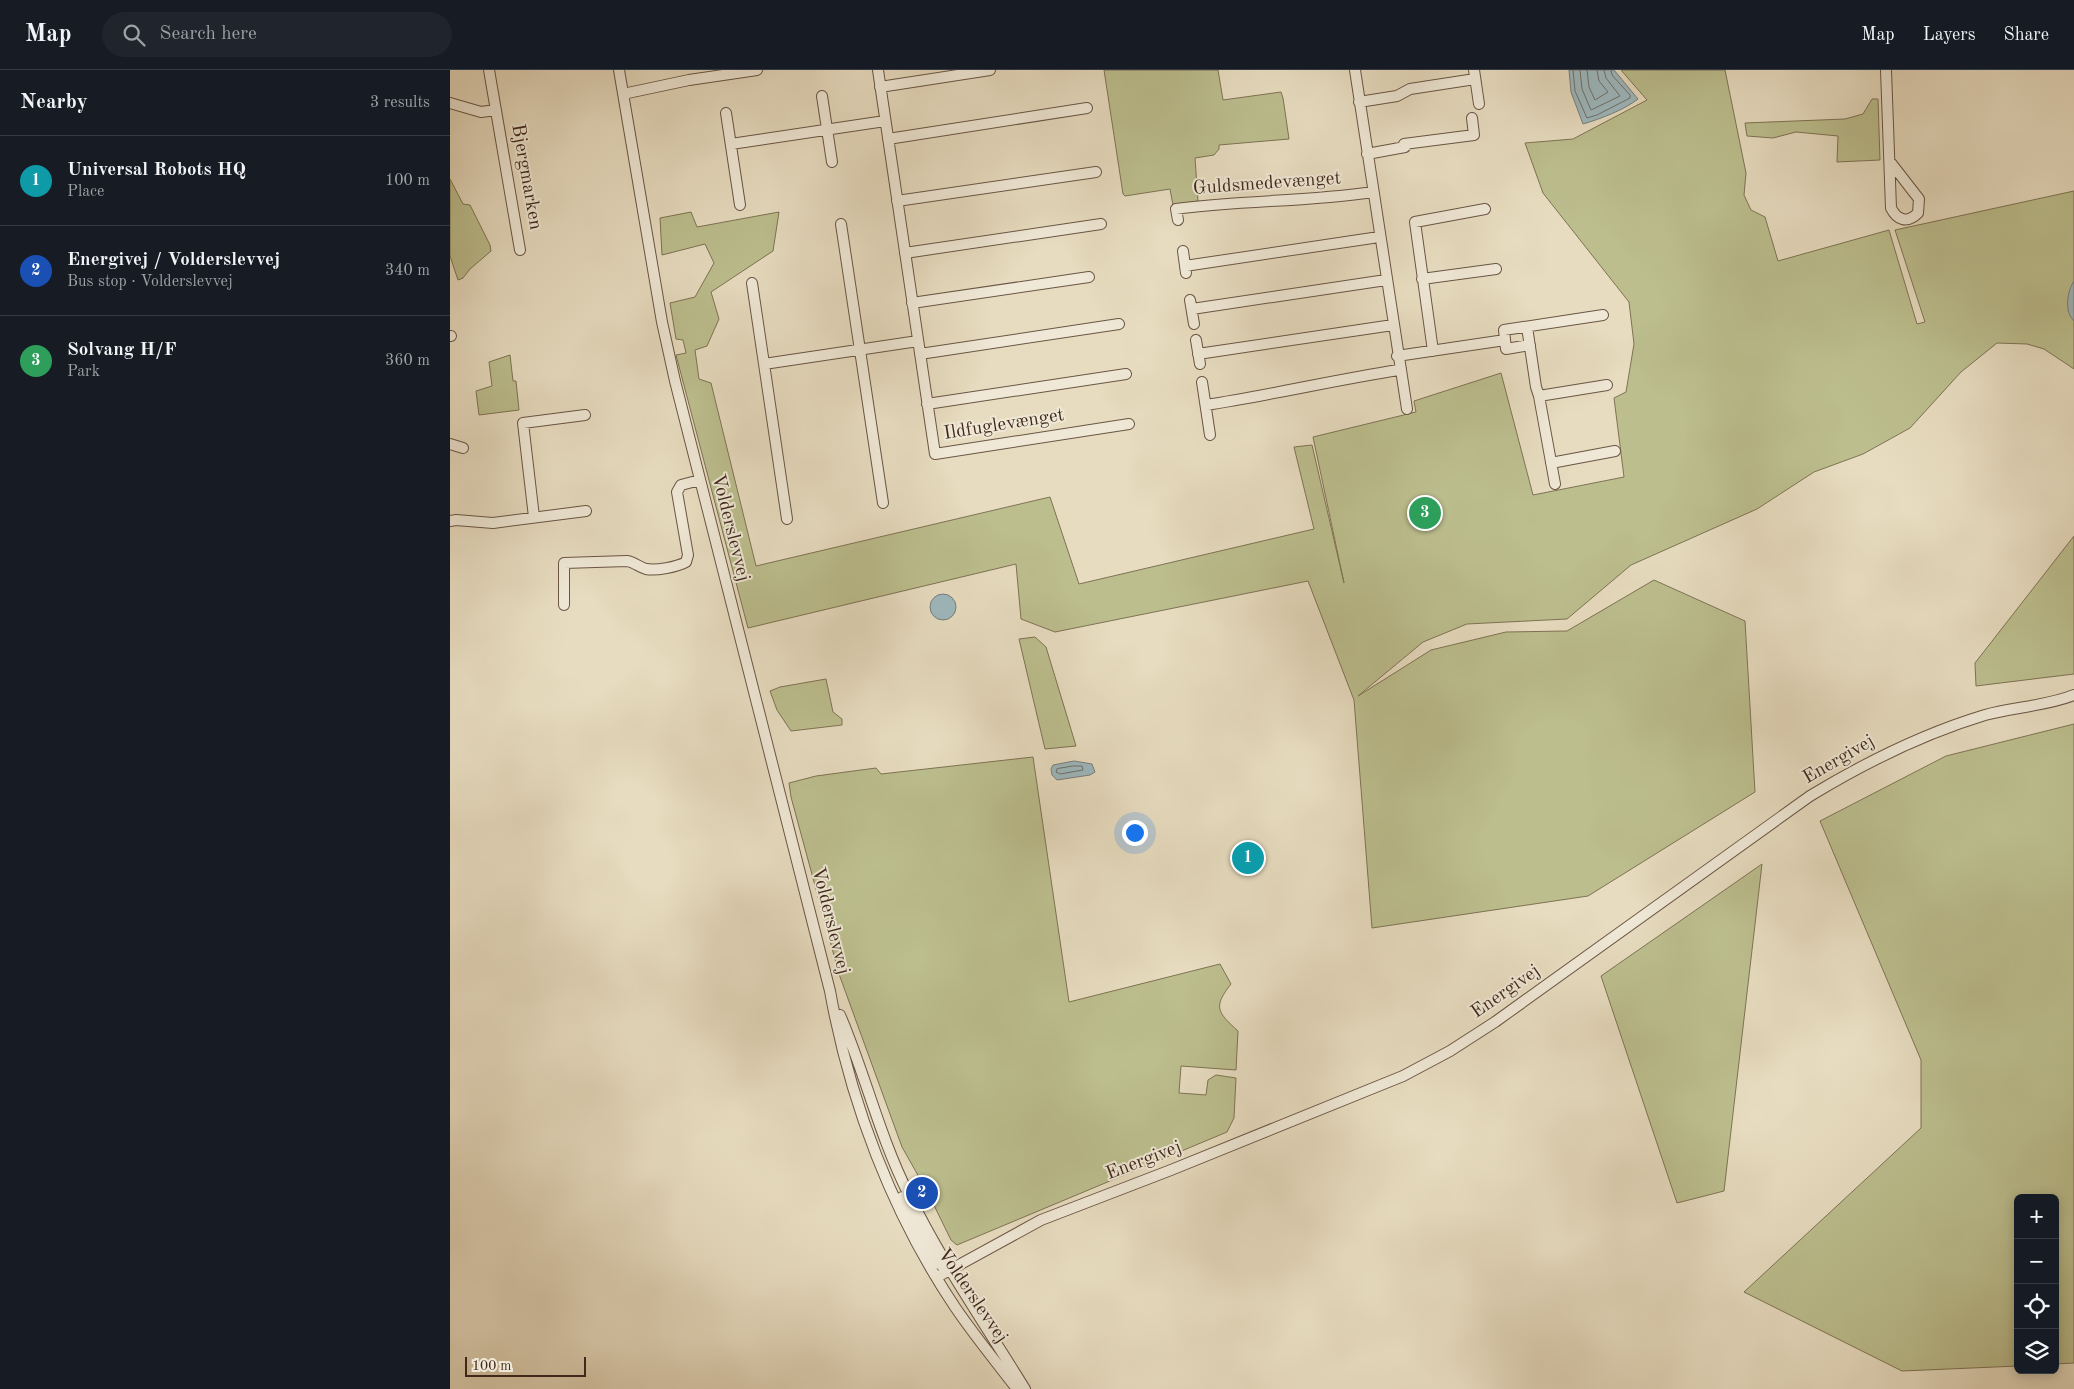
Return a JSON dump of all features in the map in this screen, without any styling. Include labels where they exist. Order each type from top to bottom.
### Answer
[{"type":"street","name":"Bjergmarken","points":[[489,70],[520,250]]},
{"type":"street","name":"Volderslevvej","points":[[619,70],[662,322],[700,480],[830,991],[835,1019],[855,1092],[875,1151],[894,1197],[937,1277],[984,1347],[1017,1389]]},
{"type":"street","points":[[623,90],[757,70]]},
{"type":"street","name":"Ildfuglevænget","points":[[878,70],[935,454],[1129,424]]},
{"type":"street","points":[[880,87],[990,70]]},
{"type":"street","points":[[1355,70],[1399,370],[1407,409]]},
{"type":"street","points":[[1886,70],[1891,163],[1891,208],[1895,216],[1903,220],[1913,218],[1918,214],[1919,199],[1891,163]]},
{"type":"street","points":[[1359,102],[1397,96],[1410,88],[1475,75],[1479,104]]},
{"type":"street","points":[[822,96],[832,162]]},
{"type":"street","points":[[1074,99],[1076,110]]},
{"type":"street","name":"Bjergmarken","points":[[450,103],[481,112],[496,110]]},
{"type":"street","points":[[888,139],[1087,108]]},
{"type":"street","points":[[726,113],[740,205]]},
{"type":"street","points":[[1367,154],[1405,147],[1404,144],[1474,135],[1472,118]]},
{"type":"street","points":[[731,144],[885,121]]},
{"type":"street","points":[[897,201],[1096,172]]},
{"type":"street","name":"Guldsmedevænget","points":[[1178,220],[1176,209],[1215,204],[1314,200],[1373,192]]},
{"type":"street","points":[[1432,351],[1415,222],[1485,209]]},
{"type":"street","points":[[841,224],[884,503]]},
{"type":"street","points":[[905,253],[1101,224]]},
{"type":"street","points":[[1182,251],[1185,269],[1379,237]]},
{"type":"street","points":[[1422,279],[1496,269]]},
{"type":"street","points":[[912,303],[1090,277]]},
{"type":"street","points":[[1194,324],[1191,305],[1386,280]]},
{"type":"street","points":[[752,283],[786,519]]},
{"type":"street","points":[[1530,345],[1506,349],[1504,330],[1603,315]]},
{"type":"street","points":[[920,354],[1119,324]]},
{"type":"street","points":[[1196,340],[1199,359],[1393,325]]},
{"type":"street","points":[[1527,327],[1536,387],[1555,484]]},
{"type":"street","points":[[1397,356],[1505,340]]},
{"type":"street","points":[[764,364],[918,341]]},
{"type":"street","points":[[1206,404],[1399,370]]},
{"type":"street","name":"Ildfuglevænget","points":[[927,404],[1126,374]]},
{"type":"street","points":[[1202,382],[1210,435]]},
{"type":"street","points":[[1539,396],[1608,384]]},
{"type":"street","points":[[534,517],[523,422],[585,415]]},
{"type":"street","points":[[450,444],[463,448]]},
{"type":"street","points":[[1551,463],[1615,451]]},
{"type":"street","points":[[564,605],[564,563],[627,561],[636,563],[644,569],[653,569],[686,562],[688,555],[677,492],[681,485],[700,480]]},
{"type":"street","points":[[450,521],[493,523],[586,511]]},
{"type":"street","name":"Energivej","points":[[937,1277],[1041,1220],[1171,1170],[1403,1076],[1450,1051],[1495,1022],[1810,796],[1854,769],[1888,752],[1941,730],[1986,715],[2072,696]]},
{"type":"street","name":"Volderslevvej","points":[[830,991],[881,1133],[908,1192],[950,1270],[1025,1389]]},
{"type":"street","points":[[855,1092],[902,1196],[933,1257],[942,1268],[950,1270]]},
{"type":"green space","points":[[1104,70],[1218,70],[1223,100],[1281,92],[1289,139],[1219,145],[1219,149],[1214,155],[1195,158],[1198,201],[1173,205],[1170,189],[1125,196],[1123,194]]},
{"type":"green space","points":[[1621,70],[1725,70],[1746,173],[1744,195],[1751,210],[1765,217],[1778,261],[1889,230],[1917,324],[1925,322],[1895,230],[2074,191],[2074,369],[2044,349],[2027,344],[1997,343],[1961,372],[1910,428],[1863,454],[1814,472],[1757,509],[1631,565],[1567,619],[1467,624],[1423,642],[1358,696],[1431,650],[1506,632],[1567,631],[1654,580],[1745,621],[1755,792],[1588,896],[1372,928],[1354,700],[1308,581],[1055,632],[1021,619],[1016,564],[748,628],[676,355],[686,353],[683,340],[676,339],[670,303],[695,297],[714,263],[705,244],[662,255],[660,218],[691,212],[697,227],[779,212],[773,251],[711,292],[719,319],[707,346],[695,350],[699,379],[711,383],[756,566],[1050,497],[1079,584],[1314,529],[1294,447],[1312,445],[1344,583],[1313,437],[1416,412],[1414,401],[1501,373],[1533,495],[1624,477],[1614,398],[1626,392],[1634,344],[1629,302],[1543,193],[1525,143],[1573,139],[1647,100]]},
{"type":"green space","points":[[1872,99],[1878,99],[1880,160],[1837,162],[1838,136],[1796,132],[1773,138],[1747,136],[1745,123],[1845,119],[1863,114]]},
{"type":"green space","points":[[450,179],[463,204],[470,205],[490,245],[491,251],[470,269],[463,278],[458,280],[450,256]]},
{"type":"green space","points":[[510,355],[513,381],[516,381],[519,410],[479,415],[476,391],[492,386],[489,362]]},
{"type":"green space","points":[[2074,536],[2074,674],[1976,686],[1975,663]]},
{"type":"green space","points":[[1035,637],[1046,647],[1076,746],[1045,749],[1019,639]]},
{"type":"green space","points":[[826,679],[833,712],[842,719],[842,725],[791,731],[777,710],[770,691],[780,687]]},
{"type":"green space","points":[[2074,724],[2074,1363],[2059,1364],[2059,1194],[2014,1194],[2014,1366],[1902,1371],[1744,1292],[1921,1128],[1921,1060],[1820,821],[1946,756]]},
{"type":"green space","points":[[1033,757],[1069,1002],[1220,964],[1231,984],[1222,998],[1220,1009],[1226,1019],[1238,1031],[1236,1070],[1181,1066],[1179,1093],[1206,1095],[1208,1080],[1216,1075],[1236,1078],[1234,1118],[1227,1132],[957,1245],[951,1240],[928,1193],[902,1147],[839,974],[791,797],[789,783],[816,776],[876,768],[881,774]]},
{"type":"green space","points":[[1762,864],[1724,1191],[1677,1203],[1601,976]]},
{"type":"water","points":[[1569,70],[1614,70],[1638,99],[1612,114],[1583,124],[1571,92]]},
{"type":"water","points":[[2074,281],[2074,321],[2069,312],[2068,301]]},
{"type":"water","points":[[943,594],[952,598],[956,607],[952,616],[943,620],[934,616],[930,607],[934,598]]},
{"type":"water","points":[[1074,761],[1092,764],[1095,772],[1090,775],[1057,780],[1052,775],[1051,769],[1053,765]]},
{"type":"place","name":"Solvang H/F","points":[[1425,513]]},
{"type":"place","name":"Universal Robots HQ","points":[[1248,858]]},
{"type":"place","name":"Energivej / Volderslevvej","points":[[922,1193]]}]
